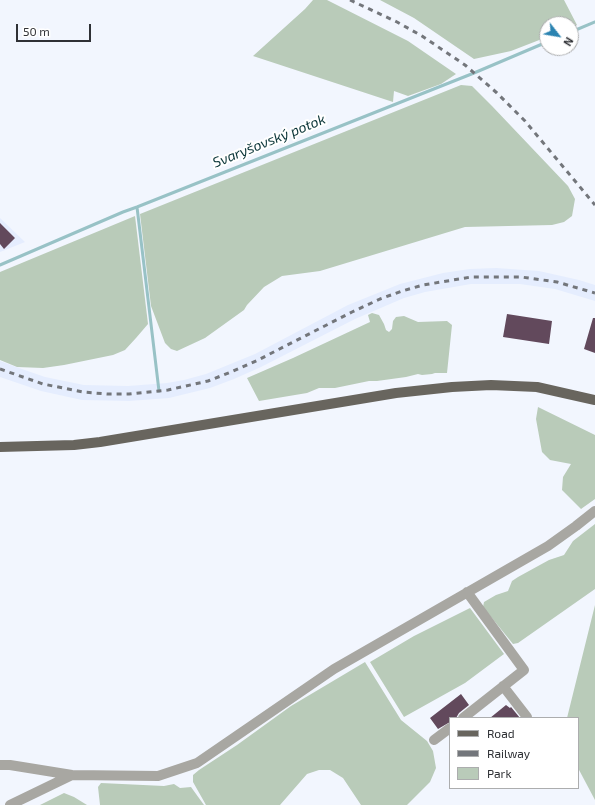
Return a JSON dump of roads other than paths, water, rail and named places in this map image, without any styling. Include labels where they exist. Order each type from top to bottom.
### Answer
[{"type":"main road","points":[[0,447],[74,445],[100,442],[396,393],[452,387],[491,385],[537,387],[595,400]]},
{"type":"street","points":[[0,765],[10,765],[72,775],[158,776],[197,762],[334,669],[548,546],[595,511]]},
{"type":"street","points":[[464,717],[524,670],[467,592]]},
{"type":"street","points":[[503,686],[527,717]]},
{"type":"street","points":[[434,740],[449,729]]},
{"type":"street","points":[[10,805],[72,775]]},
{"type":"waterway","name":"Svaryšovský potok","points":[[579,29],[595,22]]},
{"type":"waterway","name":"Svaryšovský potok","points":[[0,265],[123,212],[474,73],[539,45]]},
{"type":"waterway","points":[[137,207],[159,391]]},
{"type":"railway","points":[[350,0],[397,22],[422,36],[465,65],[497,93],[525,121],[595,205]]},
{"type":"railway","points":[[0,369],[43,384],[83,392],[129,394],[168,390],[208,381],[231,372],[380,299],[423,285],[471,277],[521,277],[557,282],[595,293]]}]
